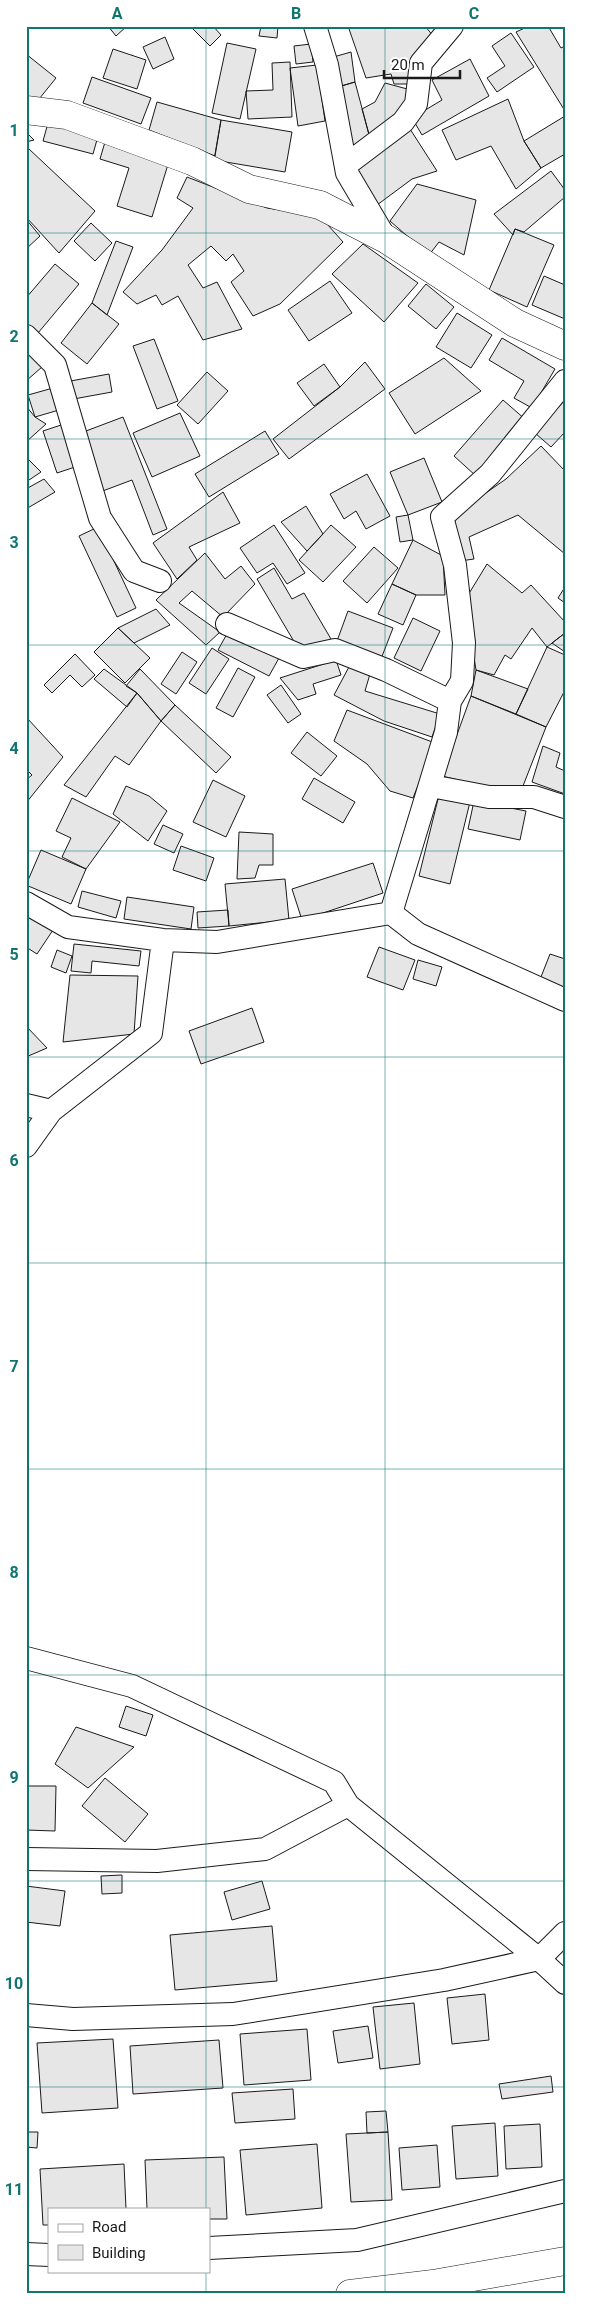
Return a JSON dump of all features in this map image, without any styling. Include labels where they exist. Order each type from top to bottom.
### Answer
[{"type":"street","points":[[315,26],[326,65],[347,173],[386,239]]},
{"type":"street","points":[[346,165],[404,122],[416,104],[422,63],[452,26]]},
{"type":"street","points":[[26,110],[67,115],[192,161],[249,189],[320,205],[386,239],[515,323],[565,346]]},
{"type":"street","points":[[26,336],[55,365],[100,518],[134,571],[160,581]]},
{"type":"street","points":[[391,913],[431,786],[446,732],[450,701],[462,681],[464,643],[455,565],[442,517],[490,474],[565,381]]},
{"type":"street","points":[[227,624],[303,657],[335,650],[386,670],[450,701]]},
{"type":"street","points":[[431,786],[489,797],[534,797],[565,807]]},
{"type":"street","points":[[26,903],[68,927],[163,940],[217,942],[391,913],[418,934],[565,1000]]},
{"type":"street","points":[[26,1146],[52,1111],[151,1033],[163,940]]},
{"type":"street","points":[[26,1105],[52,1111]]},
{"type":"street","points":[[26,1658],[132,1686],[334,1782],[348,1805],[539,1959],[565,1983]]},
{"type":"street","points":[[26,1859],[157,1861],[265,1849],[348,1805]]},
{"type":"street","points":[[26,2015],[73,2019],[233,2014],[444,1980],[539,1959],[565,1933]]},
{"type":"street","points":[[210,2248],[357,2240],[565,2191]]},
{"type":"street","points":[[26,2254],[48,2255]]},
{"type":"street","points":[[358,2293],[434,2284],[565,2260]]},
{"type":"building","points":[[108,26],[127,26],[116,36]]},
{"type":"building","points":[[190,26],[213,26],[221,35],[210,46]]},
{"type":"building","points":[[261,26],[278,26],[277,38],[259,36]]},
{"type":"building","points":[[348,26],[425,26],[434,37],[414,84],[394,84],[391,74],[366,78]]},
{"type":"building","points":[[529,26],[548,26],[561,48],[565,46],[565,111],[516,32]]},
{"type":"building","points":[[511,33],[534,67],[497,92],[487,78],[505,66],[492,46]]},
{"type":"building","points":[[165,37],[174,59],[153,69],[143,47]]},
{"type":"building","points":[[227,43],[256,49],[240,119],[212,113]]},
{"type":"building","points":[[311,44],[313,62],[296,64],[294,46]]},
{"type":"building","points":[[113,49],[146,60],[137,89],[103,78]]},
{"type":"building","points":[[351,52],[355,82],[338,87],[330,58]]},
{"type":"building","points":[[26,54],[56,78],[31,109],[26,105]]},
{"type":"building","points":[[470,59],[489,96],[422,135],[412,118],[442,100],[432,80]]},
{"type":"building","points":[[290,62],[292,117],[248,119],[246,91],[273,90],[272,63]]},
{"type":"building","points":[[317,65],[325,121],[298,126],[290,68]]},
{"type":"building","points":[[92,77],[151,98],[141,124],[83,103]]},
{"type":"building","points":[[355,82],[371,142],[348,152],[334,88]]},
{"type":"building","points":[[385,83],[411,90],[402,113],[371,142],[362,109],[375,102]]},
{"type":"building","points":[[508,99],[524,141],[541,168],[516,189],[491,146],[456,160],[442,130]]},
{"type":"building","points":[[157,102],[221,120],[215,156],[149,130]]},
{"type":"building","points":[[565,116],[565,154],[541,168],[524,141]]},
{"type":"building","points":[[221,120],[292,132],[285,172],[214,160]]},
{"type":"building","points":[[48,123],[98,136],[93,154],[43,141]]},
{"type":"building","points":[[410,129],[437,171],[412,179],[377,205],[355,170]]},
{"type":"building","points":[[26,132],[34,140],[26,142]]},
{"type":"building","points":[[105,142],[169,161],[152,217],[117,206],[129,168],[100,159]]},
{"type":"building","points":[[29,149],[95,211],[59,253],[26,217],[26,152]]},
{"type":"building","points":[[551,171],[565,190],[565,197],[524,232],[515,229],[513,235],[494,214]]},
{"type":"building","points":[[187,177],[267,208],[320,216],[343,242],[280,304],[253,316],[231,282],[244,271],[233,254],[226,261],[211,246],[188,265],[203,288],[217,282],[242,329],[203,340],[178,296],[162,305],[156,295],[137,304],[123,292],[162,250],[193,208],[177,198]]},
{"type":"building","points":[[417,184],[476,200],[464,255],[439,242],[429,255],[390,221]]},
{"type":"building","points":[[26,219],[40,236],[26,249]]},
{"type":"building","points":[[91,223],[112,243],[95,261],[74,241]]},
{"type":"building","points":[[515,229],[554,245],[527,307],[489,290]]},
{"type":"building","points":[[116,241],[133,247],[107,315],[92,303]]},
{"type":"building","points":[[363,244],[418,283],[384,322],[332,274]]},
{"type":"building","points":[[55,264],[79,284],[38,333],[26,323],[26,298]]},
{"type":"building","points":[[544,276],[565,285],[565,319],[532,305]]},
{"type":"building","points":[[330,281],[352,313],[309,341],[288,310]]},
{"type":"building","points":[[426,284],[454,307],[436,329],[408,306]]},
{"type":"building","points":[[92,303],[119,324],[87,364],[61,343]]},
{"type":"building","points":[[457,313],[492,335],[471,368],[436,347]]},
{"type":"building","points":[[502,338],[555,369],[532,408],[514,398],[524,381],[489,360]]},
{"type":"building","points":[[154,339],[178,401],[157,409],[133,346]]},
{"type":"building","points":[[26,349],[42,367],[26,381]]},
{"type":"building","points":[[444,358],[481,391],[415,434],[389,393]]},
{"type":"building","points":[[365,362],[385,389],[289,459],[273,439],[340,387]]},
{"type":"building","points":[[324,364],[340,387],[314,406],[297,383]]},
{"type":"building","points":[[207,372],[228,391],[198,424],[177,405]]},
{"type":"building","points":[[109,374],[112,392],[68,400],[65,382]]},
{"type":"building","points":[[53,388],[59,410],[35,417],[28,395]]},
{"type":"building","points":[[503,400],[526,420],[476,476],[454,456]]},
{"type":"building","points":[[565,400],[565,432],[551,447],[535,433]]},
{"type":"building","points":[[26,406],[35,417],[46,424],[26,442]]},
{"type":"building","points":[[180,413],[200,456],[152,477],[133,433]]},
{"type":"building","points":[[123,417],[167,529],[153,535],[132,480],[100,492],[78,434]]},
{"type":"building","points":[[64,424],[78,466],[57,473],[43,431]]},
{"type":"building","points":[[265,431],[279,454],[209,497],[195,474]]},
{"type":"building","points":[[541,446],[565,471],[565,554],[518,515],[469,537],[474,559],[460,561],[454,515],[506,479]]},
{"type":"building","points":[[26,457],[41,472],[26,482]]},
{"type":"building","points":[[424,458],[442,502],[408,515],[390,472]]},
{"type":"building","points":[[367,474],[390,516],[366,529],[356,511],[344,519],[330,494]]},
{"type":"building","points":[[44,479],[55,492],[26,509],[26,489]]},
{"type":"building","points":[[223,492],[240,523],[189,547],[197,560],[177,579],[153,543]]},
{"type":"building","points":[[306,506],[323,534],[307,551],[281,522]]},
{"type":"building","points":[[408,515],[413,540],[400,542],[396,517]]},
{"type":"building","points":[[274,525],[305,573],[287,584],[273,563],[257,573],[240,548]]},
{"type":"building","points":[[331,525],[356,547],[323,582],[299,560]]},
{"type":"building","points":[[98,527],[136,608],[117,617],[79,536]]},
{"type":"building","points":[[413,540],[443,556],[445,595],[416,595],[392,584]]},
{"type":"building","points":[[374,547],[398,568],[367,603],[343,581]]},
{"type":"building","points":[[205,553],[225,579],[241,566],[255,584],[223,617],[192,591],[179,603],[220,632],[206,645],[156,600]]},
{"type":"building","points":[[487,564],[522,593],[531,585],[565,622],[565,633],[547,647],[532,628],[511,659],[505,655],[494,675],[476,670],[465,600]]},
{"type":"building","points":[[274,568],[292,599],[304,593],[331,639],[302,655],[257,579]]},
{"type":"building","points":[[392,584],[416,595],[403,625],[378,614]]},
{"type":"building","points":[[565,587],[565,603],[558,598]]},
{"type":"building","points":[[156,609],[170,625],[134,643],[118,628]]},
{"type":"building","points":[[348,611],[393,628],[381,659],[337,641]]},
{"type":"building","points":[[413,618],[440,631],[421,671],[394,658]]},
{"type":"building","points":[[118,628],[150,658],[125,683],[94,652]]},
{"type":"building","points":[[228,632],[279,658],[269,676],[218,650]]},
{"type":"building","points":[[565,633],[565,652],[552,643]]},
{"type":"building","points":[[547,647],[565,655],[565,690],[546,727],[516,714]]},
{"type":"building","points":[[212,648],[229,659],[206,694],[189,683]]},
{"type":"building","points":[[182,652],[197,662],[176,694],[161,684]]},
{"type":"building","points":[[75,654],[95,675],[82,687],[70,675],[52,693],[44,685]]},
{"type":"building","points":[[336,660],[341,675],[313,684],[316,694],[298,700],[280,678]]},
{"type":"building","points":[[350,665],[370,674],[365,691],[440,714],[432,737],[384,721],[334,695]]},
{"type":"building","points":[[238,668],[255,677],[233,717],[216,708]]},
{"type":"building","points":[[104,669],[137,693],[127,707],[94,679]]},
{"type":"building","points":[[140,669],[175,705],[161,721],[137,693],[126,686]]},
{"type":"building","points":[[476,670],[528,689],[516,714],[471,696]]},
{"type":"building","points":[[281,685],[301,714],[288,723],[267,695]]},
{"type":"building","points":[[137,693],[161,721],[129,765],[115,756],[86,797],[64,785]]},
{"type":"building","points":[[471,696],[546,727],[523,786],[495,789],[442,776]]},
{"type":"building","points":[[175,705],[231,757],[216,773],[161,721]]},
{"type":"building","points":[[347,710],[435,743],[413,798],[390,791],[367,764],[334,741]]},
{"type":"building","points":[[27,718],[63,757],[26,803],[26,780],[32,775],[26,769]]},
{"type":"building","points":[[307,732],[337,756],[321,776],[291,753]]},
{"type":"building","points":[[543,746],[560,753],[556,767],[565,771],[565,794],[532,782]]},
{"type":"building","points":[[314,778],[355,802],[343,823],[302,799]]},
{"type":"building","points":[[213,780],[245,796],[226,837],[193,822]]},
{"type":"building","points":[[126,786],[149,796],[167,811],[148,841],[113,814]]},
{"type":"building","points":[[439,795],[470,802],[450,884],[419,876]]},
{"type":"building","points":[[72,798],[120,822],[86,869],[62,857],[71,838],[56,831]]},
{"type":"building","points":[[474,801],[526,811],[520,840],[468,829]]},
{"type":"building","points":[[163,825],[183,834],[174,853],[154,844]]},
{"type":"building","points":[[239,832],[273,834],[273,865],[259,865],[255,878],[237,879]]},
{"type":"building","points":[[181,846],[214,858],[206,881],[173,870]]},
{"type":"building","points":[[41,850],[86,869],[71,904],[26,885]]},
{"type":"building","points":[[373,863],[383,893],[302,920],[292,889]]},
{"type":"building","points":[[285,879],[289,920],[229,926],[225,884]]},
{"type":"building","points":[[82,891],[121,901],[116,918],[78,907]]},
{"type":"building","points":[[127,897],[194,907],[191,929],[124,919]]},
{"type":"building","points":[[228,910],[229,926],[198,928],[197,912]]},
{"type":"building","points":[[26,913],[53,930],[37,954],[26,947]]},
{"type":"building","points":[[74,944],[141,951],[139,966],[92,961],[91,973],[71,971]]},
{"type":"building","points":[[379,947],[415,960],[403,990],[367,977]]},
{"type":"building","points":[[57,950],[72,956],[66,973],[51,967]]},
{"type":"building","points":[[550,954],[565,959],[565,991],[539,982]]},
{"type":"building","points":[[418,960],[442,967],[436,986],[413,979]]},
{"type":"building","points":[[70,975],[138,976],[134,1034],[63,1042]]},
{"type":"building","points":[[252,1008],[264,1042],[201,1064],[189,1031]]},
{"type":"building","points":[[26,1026],[47,1048],[26,1057]]},
{"type":"building","points":[[126,1706],[153,1715],[146,1736],[119,1727]]},
{"type":"building","points":[[76,1727],[134,1747],[88,1788],[55,1764]]},
{"type":"building","points":[[105,1778],[148,1814],[125,1842],[82,1806]]},
{"type":"building","points":[[26,1786],[56,1786],[55,1831],[26,1830]]},
{"type":"building","points":[[122,1875],[122,1893],[102,1894],[101,1876]]},
{"type":"building","points":[[262,1881],[270,1909],[232,1920],[224,1892]]},
{"type":"building","points":[[26,1886],[65,1891],[60,1926],[26,1922]]},
{"type":"building","points":[[272,1926],[277,1981],[175,1990],[170,1935]]},
{"type":"building","points":[[485,1994],[489,2040],[452,2044],[447,1998]]},
{"type":"building","points":[[414,2003],[420,2064],[380,2069],[373,2007]]},
{"type":"building","points":[[368,2026],[373,2058],[338,2063],[333,2031]]},
{"type":"building","points":[[307,2029],[311,2080],[244,2085],[240,2034]]},
{"type":"building","points":[[113,2039],[118,2108],[42,2113],[37,2043]]},
{"type":"building","points":[[219,2040],[223,2088],[133,2094],[130,2046]]},
{"type":"building","points":[[551,2076],[553,2092],[502,2099],[499,2084]]},
{"type":"building","points":[[293,2089],[295,2119],[235,2123],[232,2093]]},
{"type":"building","points":[[386,2111],[388,2132],[367,2133],[366,2112]]},
{"type":"building","points":[[495,2123],[498,2176],[456,2179],[452,2126]]},
{"type":"building","points":[[540,2124],[542,2167],[506,2169],[504,2126]]},
{"type":"building","points":[[26,2132],[38,2132],[37,2148],[26,2147]]},
{"type":"building","points":[[388,2132],[392,2200],[351,2202],[346,2134]]},
{"type":"building","points":[[317,2144],[322,2208],[246,2215],[240,2150]]},
{"type":"building","points":[[437,2145],[440,2187],[402,2190],[399,2148]]},
{"type":"building","points":[[224,2157],[227,2219],[210,2219],[210,2208],[147,2208],[145,2160]]},
{"type":"building","points":[[124,2164],[126,2208],[48,2208],[48,2225],[43,2225],[40,2169]]}]
